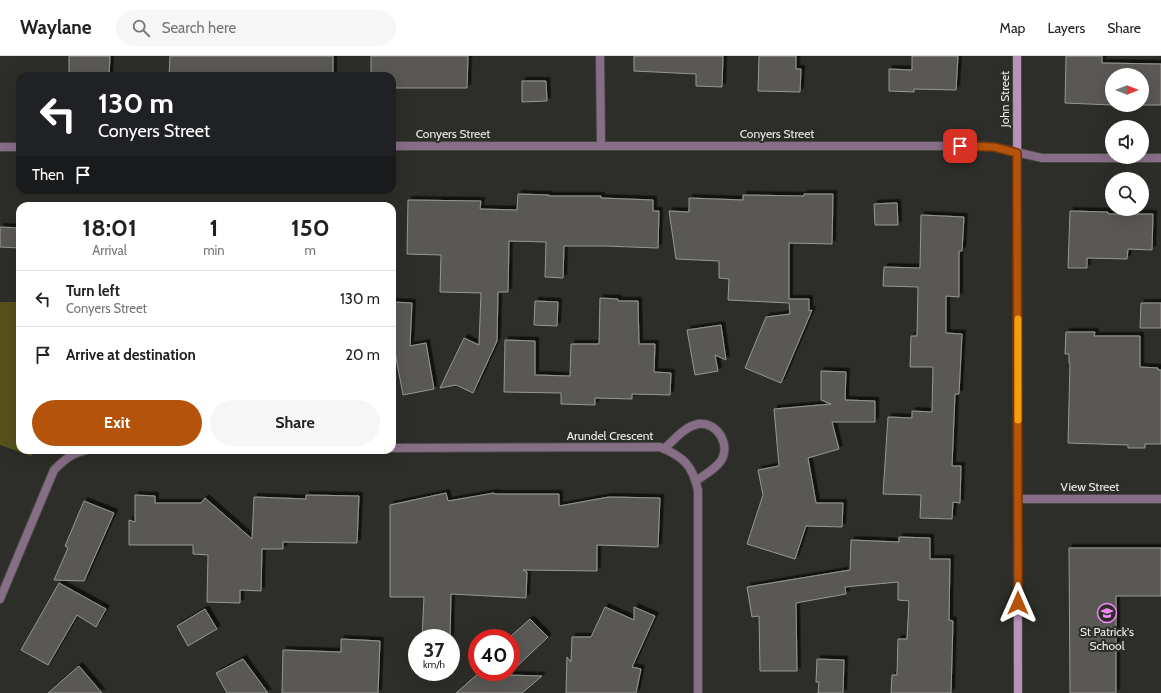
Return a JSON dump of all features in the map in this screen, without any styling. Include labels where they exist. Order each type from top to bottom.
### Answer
[{"type":"street","points":[[600,56],[601,146]]},
{"type":"street","name":"John Street","points":[[1017,56],[1018,693]]},
{"type":"street","name":"Conyers Street","points":[[396,146],[976,146],[994,147],[1042,158],[1161,158]]},
{"type":"street","points":[[0,147],[16,147]]},
{"type":"street","points":[[664,449],[682,432],[699,424],[708,425],[719,432],[723,439],[724,448],[721,462],[696,481]]},
{"type":"street","name":"Arundel Crescent","points":[[396,448],[660,447],[674,453],[686,462],[695,476],[698,498],[698,693]]},
{"type":"street","points":[[0,599],[54,470],[67,457],[74,454]]},
{"type":"street","name":"View Street","points":[[1018,498],[1161,499]]},
{"type":"shaded area","points":[[0,302],[16,302],[16,451],[0,445]]},
{"type":"building","points":[[69,56],[110,56],[109,72],[69,72]]},
{"type":"building","points":[[170,56],[333,56],[333,72],[169,72]]},
{"type":"building","points":[[371,56],[468,56],[467,88],[396,88],[396,72],[371,72]]},
{"type":"building","points":[[634,56],[723,56],[722,87],[696,86],[696,74],[634,71]]},
{"type":"building","points":[[759,56],[796,56],[796,69],[801,69],[800,92],[758,91]]},
{"type":"building","points":[[912,56],[958,56],[956,90],[914,89],[914,92],[889,91],[889,69],[912,70]]},
{"type":"building","points":[[1066,56],[1102,56],[1102,63],[1161,64],[1161,105],[1149,105],[1149,68],[1105,68],[1105,105],[1065,103]]},
{"type":"building","points":[[522,81],[546,81],[547,101],[522,102]]},
{"type":"building","points":[[518,194],[549,196],[601,196],[601,198],[653,200],[653,211],[659,211],[658,248],[564,246],[563,278],[545,277],[546,242],[509,241],[508,292],[498,292],[497,341],[473,393],[456,385],[440,388],[464,338],[479,345],[481,293],[440,292],[441,255],[407,254],[408,200],[481,201],[480,209],[517,210]]},
{"type":"building","points":[[804,194],[833,194],[832,244],[789,243],[789,299],[809,299],[809,311],[812,310],[781,383],[745,368],[766,317],[790,314],[789,303],[728,300],[729,279],[719,278],[719,261],[676,259],[669,211],[689,212],[689,198],[743,200],[743,195],[804,196]]},
{"type":"building","points":[[897,203],[898,225],[875,225],[874,204]]},
{"type":"building","points":[[1070,211],[1105,212],[1105,216],[1149,216],[1149,214],[1153,214],[1152,250],[1128,249],[1127,259],[1087,258],[1087,268],[1068,268]]},
{"type":"building","points":[[921,215],[964,217],[962,251],[959,251],[959,297],[946,296],[946,333],[962,334],[959,394],[955,394],[952,466],[961,466],[960,503],[953,502],[952,519],[920,518],[921,495],[883,494],[888,417],[912,418],[912,411],[932,412],[933,367],[910,367],[911,336],[917,336],[918,287],[883,286],[884,267],[920,268]]},
{"type":"building","points":[[0,227],[16,228],[16,248],[0,247]]},
{"type":"building","points":[[600,298],[618,299],[618,301],[638,301],[639,344],[655,344],[654,372],[671,373],[670,395],[632,394],[632,399],[595,398],[595,405],[561,404],[561,393],[504,392],[505,340],[535,341],[535,375],[570,376],[571,344],[599,344]]},
{"type":"building","points":[[535,301],[558,302],[557,326],[534,325]]},
{"type":"building","points":[[396,302],[412,303],[410,346],[426,343],[434,389],[403,395],[396,357]]},
{"type":"building","points":[[1141,303],[1161,303],[1161,328],[1140,328]]},
{"type":"building","points":[[721,325],[726,360],[715,355],[718,371],[695,375],[687,330]]},
{"type":"building","points":[[1066,332],[1095,332],[1094,336],[1140,336],[1140,367],[1158,368],[1158,370],[1161,370],[1161,444],[1145,444],[1145,448],[1128,448],[1128,445],[1068,443],[1070,363],[1069,354],[1065,354]]},
{"type":"building","points":[[821,371],[846,372],[845,400],[875,401],[875,422],[832,422],[839,449],[808,458],[816,503],[843,503],[842,527],[806,526],[795,559],[747,544],[763,495],[758,470],[779,466],[774,409],[831,404],[821,400]]},
{"type":"building","points":[[446,493],[448,501],[494,493],[559,494],[559,506],[609,497],[660,498],[658,547],[597,545],[597,571],[523,570],[527,572],[526,598],[451,594],[450,629],[422,629],[424,597],[390,597],[390,505]]},
{"type":"building","points":[[135,495],[155,496],[155,503],[201,503],[205,498],[252,539],[254,497],[306,499],[306,495],[359,496],[357,543],[283,542],[283,549],[262,549],[261,591],[240,590],[240,603],[207,602],[208,555],[193,554],[193,545],[129,545],[129,520],[135,522]]},
{"type":"building","points":[[84,501],[114,513],[84,581],[54,580],[68,548],[65,546]]},
{"type":"building","points":[[899,537],[930,538],[930,559],[950,559],[949,620],[953,621],[951,693],[891,693],[892,675],[897,675],[898,639],[907,639],[909,601],[898,600],[898,582],[845,587],[846,594],[796,603],[797,671],[760,671],[759,616],[752,617],[747,587],[850,570],[851,540],[899,542]]},
{"type":"building","points":[[1069,548],[1161,548],[1161,596],[1116,596],[1116,693],[1070,693]]},
{"type":"building","points":[[59,583],[106,609],[96,627],[77,615],[48,665],[21,650]]},
{"type":"building","points":[[605,607],[634,620],[634,607],[655,616],[632,667],[641,669],[636,693],[566,693],[567,657],[571,662],[572,637],[591,637]]},
{"type":"building","points":[[205,609],[217,629],[188,646],[177,626]]},
{"type":"building","points":[[530,619],[548,637],[520,663],[520,629]]},
{"type":"building","points":[[341,639],[380,641],[378,693],[282,693],[283,650],[341,652]]},
{"type":"building","points":[[243,659],[268,693],[227,693],[216,673]]},
{"type":"building","points":[[817,659],[844,660],[843,693],[818,693],[819,682],[816,682]]},
{"type":"building","points":[[79,666],[102,693],[48,693]]},
{"type":"building","points":[[520,675],[542,676],[522,693],[456,693],[470,681],[520,681]]},
{"type":"slow traffic","points":[[1018,319],[1018,420]]},
{"type":"place","name":"St Patrick's School","points":[[1107,613]]},
{"type":"route","points":[[960,146],[994,147],[1017,153],[1018,603]]}]
